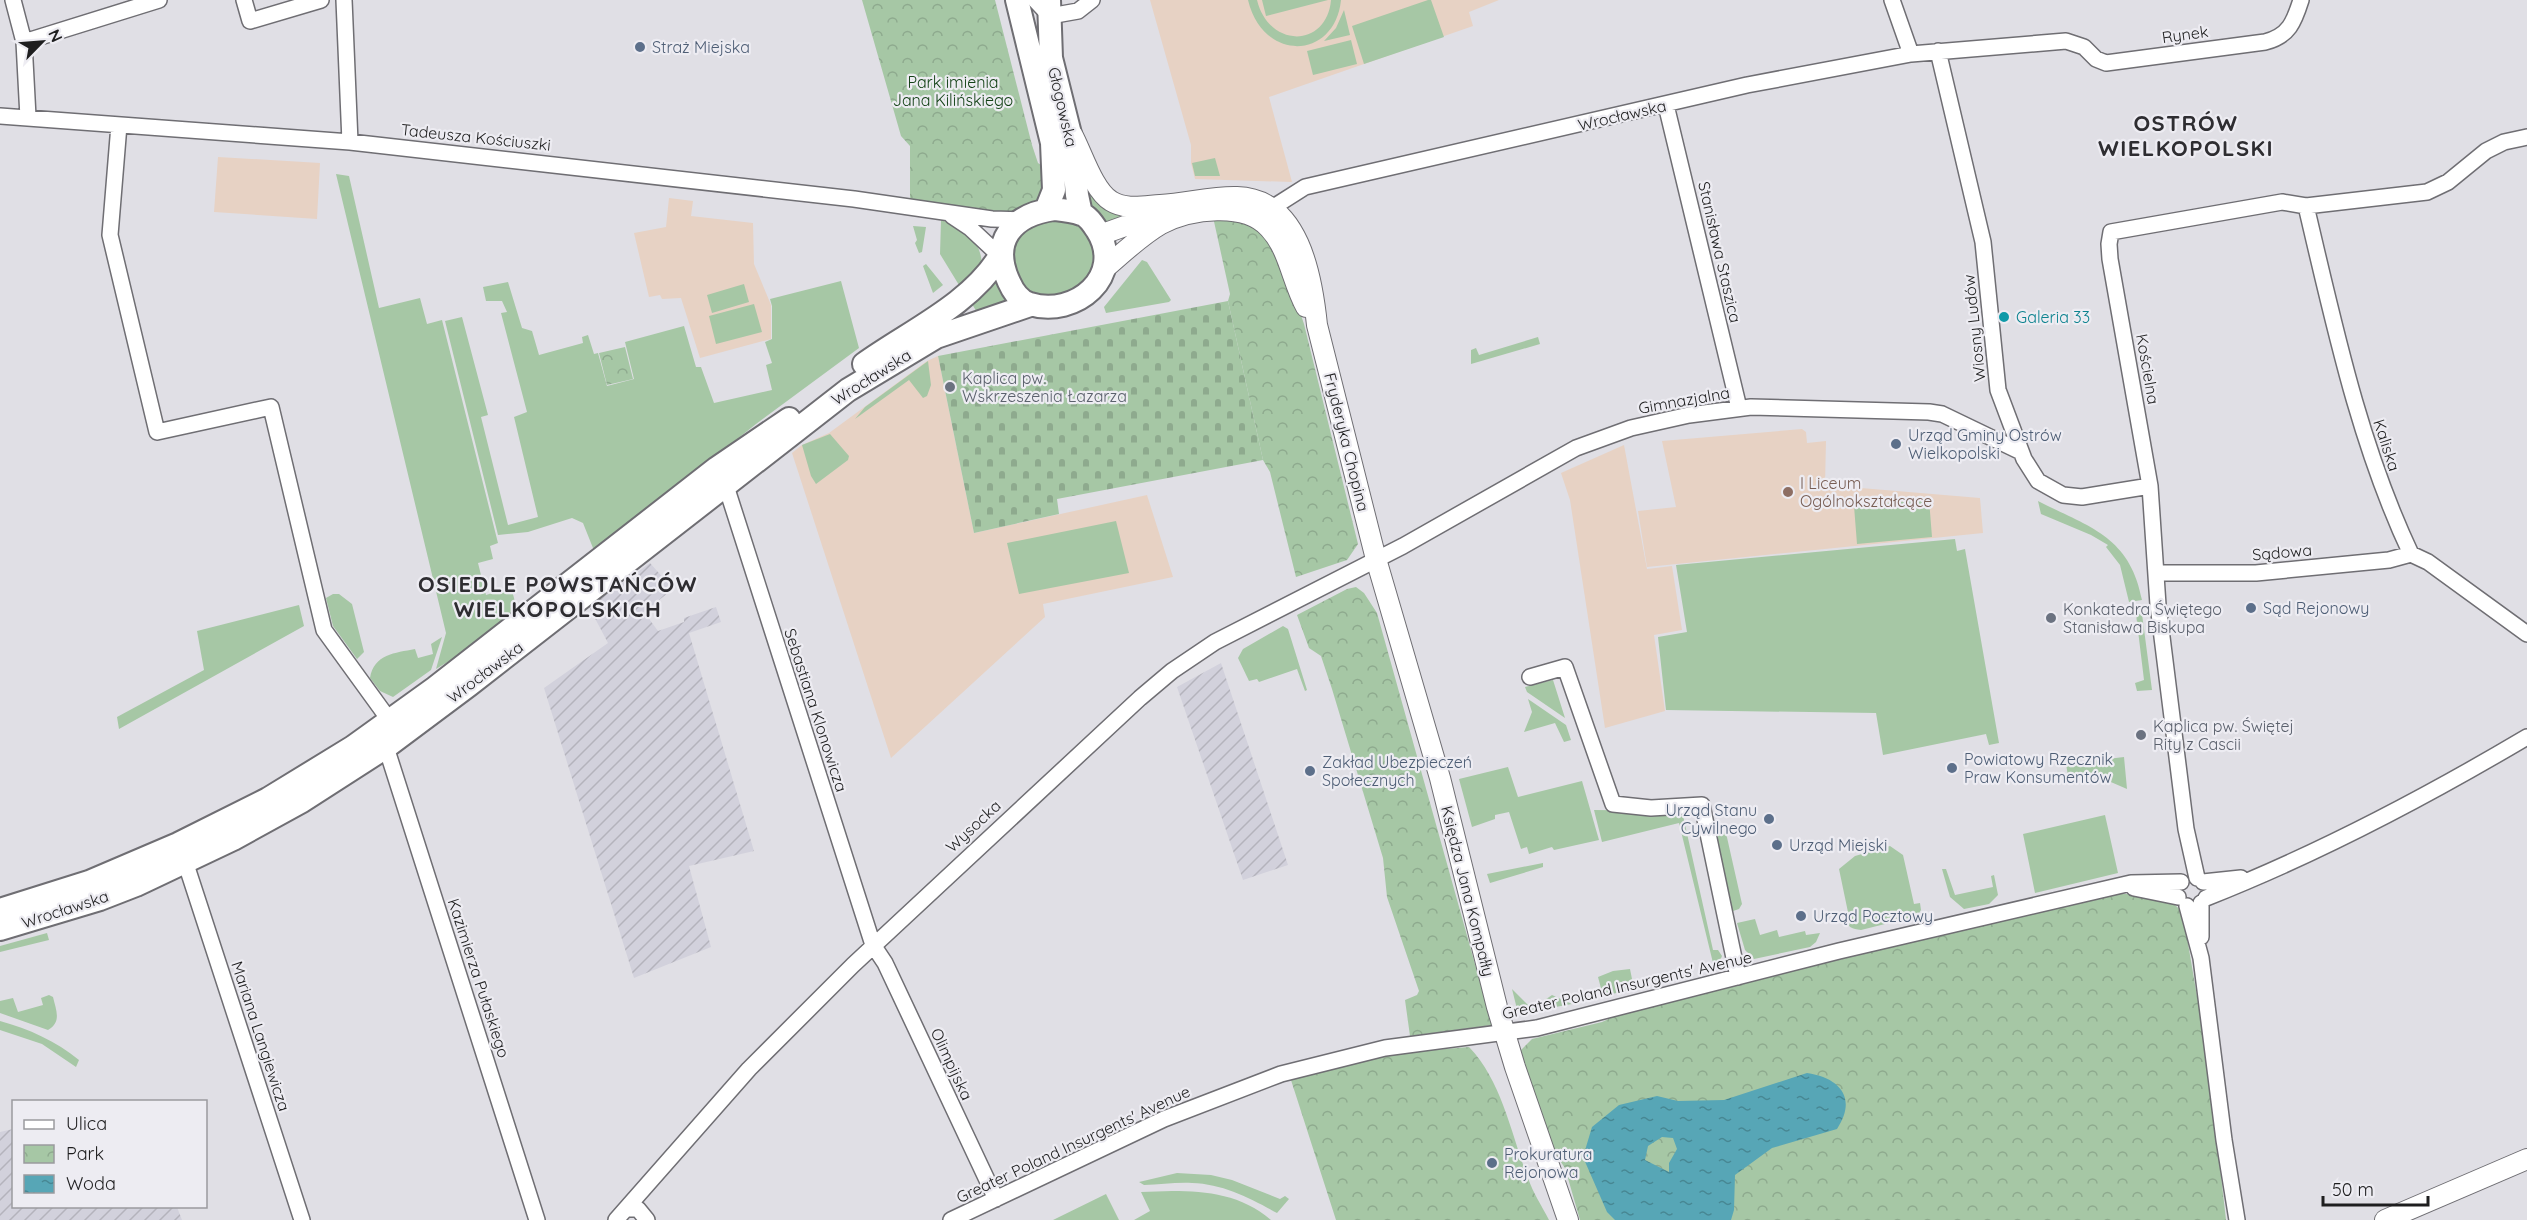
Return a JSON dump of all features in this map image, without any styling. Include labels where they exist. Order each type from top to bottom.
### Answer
[{"type":"main road","name":"Głogowska","points":[[1017,0],[1052,143],[1054,190],[1046,210]]},
{"type":"main road","name":"Głogowska","points":[[1045,5],[1053,71],[1069,128],[1081,214]]},
{"type":"main road","points":[[1046,210],[1081,214],[1100,235],[1104,249],[1103,270],[1094,287],[1078,301],[1058,307],[1030,305],[1014,291],[1000,256],[1007,234],[1023,220],[1046,210]]},
{"type":"main road","name":"Wrocławska","points":[[0,930],[100,899],[183,853],[390,722],[717,468],[981,283],[1000,256]]},
{"type":"main road","name":"Wrocławska","points":[[0,910],[183,853],[302,801],[386,747],[726,486],[829,403],[918,347],[947,333],[1030,305]]},
{"type":"street","points":[[13,0],[24,42],[28,117]]},
{"type":"street","points":[[24,42],[159,0]]},
{"type":"street","points":[[244,0],[250,21],[321,0]]},
{"type":"street","points":[[344,0],[351,142]]},
{"type":"street","points":[[1045,5],[1077,11],[1092,0]]},
{"type":"street","points":[[1892,0],[1911,54]]},
{"type":"street","name":"Rynek","points":[[2070,41],[2084,47],[2096,59],[2106,63],[2265,42],[2280,37],[2290,30],[2299,6]]},
{"type":"street","name":"Wrocławska","points":[[1270,217],[1305,187],[1747,85],[1911,54],[2070,41]]},
{"type":"street","name":"Wiosny Ludów","points":[[1938,51],[1983,242],[1998,390],[2021,452],[2038,481],[2063,495],[2082,497],[2150,486]]},
{"type":"street","name":"Stanisława Staszica","points":[[1666,105],[1739,408]]},
{"type":"street","name":"Tadeusza Kościuszki","points":[[0,116],[351,142],[854,199],[947,213],[1023,220]]},
{"type":"street","points":[[119,125],[110,235],[158,432],[271,407],[324,630],[390,722],[386,747]]},
{"type":"street","points":[[1069,128],[1099,190],[1112,202],[1134,207],[1240,197],[1270,217]]},
{"type":"street","points":[[2306,206],[2432,191],[2448,182],[2486,151],[2504,142],[2526,137]]},
{"type":"street","name":"Kościelna","points":[[2237,1220],[2224,1140],[2192,891],[2156,573],[2150,486],[2109,244],[2111,232],[2282,202],[2306,206]]},
{"type":"street","points":[[1100,235],[1184,204]]},
{"type":"street","name":"Kaliska","points":[[2306,206],[2351,392],[2382,486],[2411,554]]},
{"type":"street","points":[[1103,270],[1152,230],[1183,216],[1235,210],[1255,217],[1270,217]]},
{"type":"street","name":"Tadeusza Kościuszki","points":[[947,213],[970,228],[1000,256]]},
{"type":"street","name":"Fryderyka Chopina","points":[[1270,217],[1290,226],[1301,252],[1376,559]]},
{"type":"street","name":"Gimnazjalna","points":[[1376,559],[1576,448],[1630,428],[1689,415],[1739,408],[1936,413],[2021,452]]},
{"type":"street","name":"Sebastiana Klonowicza","points":[[726,486],[873,945]]},
{"type":"street","points":[[2411,554],[2428,562],[2527,634]]},
{"type":"street","name":"Sądowa","points":[[2156,573],[2256,573],[2389,560],[2411,554]]},
{"type":"street","name":"Wysocka","points":[[621,1214],[749,1069],[873,945],[1172,671],[1227,635],[1376,559]]},
{"type":"street","name":"Księdza Jana Kompałły","points":[[1376,559],[1437,768],[1505,1032],[1568,1220]]},
{"type":"street","points":[[1530,677],[1565,667],[1613,804],[1651,808],[1702,805],[1738,977]]},
{"type":"street","name":"Greater Poland Insurgents' Avenue","points":[[951,1220],[1164,1119],[1281,1074],[1385,1048],[1537,1028],[1738,977],[2140,881],[2192,891],[2262,875],[2379,820],[2527,737]]},
{"type":"street","name":"Kazimierza Pułaskiego","points":[[386,747],[537,1220]]},
{"type":"street","name":"Mariana Langiewicza","points":[[183,853],[302,1220]]},
{"type":"street","name":"Olimpijska","points":[[873,945],[885,963],[996,1200]]},
{"type":"street","points":[[2385,1220],[2527,1159]]},
{"type":"street","points":[[645,1216],[647,1186]]},
{"type":"street","points":[[621,1214],[635,1208],[645,1216]]},
{"type":"shaded area","points":[[1150,0],[1499,0],[1469,12],[1473,26],[1269,97],[1292,182],[1195,179],[1191,163],[1191,145]]},
{"type":"shaded area","points":[[218,157],[320,163],[317,219],[214,212]]},
{"type":"shaded area","points":[[669,198],[693,201],[691,216],[753,223],[754,264],[771,305],[771,339],[700,358],[681,298],[662,299],[660,295],[649,297],[634,233],[666,227]]},
{"type":"shaded area","points":[[938,356],[974,533],[1147,495],[1173,577],[1043,604],[1045,617],[891,758],[792,453],[802,445],[829,433],[927,361]]},
{"type":"shaded area","name":"I Liceum Ogólnokształcące","points":[[1802,429],[1806,432],[1807,443],[1826,441],[1825,485],[1980,498],[1983,533],[1647,567],[1638,511],[1676,507],[1662,441]]},
{"type":"shaded area","points":[[1624,445],[1647,569],[1672,566],[1682,630],[1654,635],[1665,711],[1605,728],[1570,500],[1561,473]]},
{"type":"shaded area","points":[[650,563],[673,589],[644,612],[658,631],[684,622],[684,618],[716,607],[721,622],[689,633],[754,851],[689,866],[711,947],[634,978],[544,688],[608,643],[589,607]]},
{"type":"shaded area","points":[[1221,663],[1288,865],[1243,880],[1177,687]]},
{"type":"shaded area","points":[[12,1129],[12,1208],[177,1208],[182,1220],[0,1220],[0,1132]]},
{"type":"green space","name":"Park imienia Jana Kilińskiego","points":[[862,0],[995,0],[1032,145],[1038,163],[1047,169],[1043,191],[1039,198],[1031,204],[1008,213],[910,202],[910,146],[901,136]]},
{"type":"green space","points":[[1248,0],[1257,0],[1263,16],[1273,27],[1285,34],[1297,36],[1309,34],[1319,27],[1327,16],[1331,0],[1341,0],[1336,20],[1326,34],[1313,43],[1298,46],[1282,44],[1268,35],[1256,21]]},
{"type":"green space","points":[[1262,0],[1328,0],[1266,16]]},
{"type":"green space","points":[[1431,0],[1444,37],[1364,64],[1352,26]]},
{"type":"green space","points":[[1344,10],[1350,35],[1324,41],[1336,28]]},
{"type":"green space","points":[[1351,40],[1357,64],[1313,75],[1307,51]]},
{"type":"green space","points":[[1215,158],[1220,176],[1195,176],[1192,163]]},
{"type":"green space","points":[[336,174],[349,176],[379,308],[420,298],[427,324],[442,320],[498,543],[490,546],[493,559],[478,563],[486,595],[511,587],[517,609],[464,652],[436,669],[446,633]]},
{"type":"green space","points":[[1088,179],[1120,214],[1122,222],[1109,223],[1094,210],[1090,199]]},
{"type":"green space","points":[[1228,216],[1265,231],[1289,279],[1304,324],[1358,544],[1347,560],[1296,577],[1270,472],[1263,460],[1228,301],[1230,294],[1213,217]]},
{"type":"green space","points":[[1054,217],[1076,223],[1090,238],[1093,248],[1091,269],[1080,286],[1065,294],[1021,292],[1013,258],[1016,243],[1020,236],[1028,230]]},
{"type":"green space","points":[[941,220],[965,232],[980,252],[981,269],[962,290],[940,254]]},
{"type":"green space","points":[[913,226],[926,227],[922,252],[919,253],[915,243],[917,240]]},
{"type":"green space","points":[[1142,260],[1147,262],[1171,300],[1106,313],[1104,307]]},
{"type":"green space","points":[[926,264],[943,285],[933,293],[923,266]]},
{"type":"green space","points":[[996,272],[1014,302],[978,314],[969,299]]},
{"type":"green space","points":[[841,281],[859,348],[756,424],[595,553],[583,523],[572,518],[528,532],[498,535],[445,321],[462,317],[488,415],[481,417],[508,525],[538,517],[514,417],[527,412],[501,313],[507,312],[502,301],[486,301],[483,287],[508,282],[522,328],[532,331],[539,355],[583,343],[582,337],[588,335],[594,354],[598,353],[607,386],[634,379],[625,342],[684,326],[696,367],[701,367],[714,403],[772,390],[766,365],[772,363],[765,342],[772,339],[770,299]]},
{"type":"green space","points":[[744,284],[749,302],[712,313],[707,295]]},
{"type":"green space","points":[[1228,301],[1263,460],[1057,499],[1059,514],[974,533],[938,356]]},
{"type":"green space","points":[[754,304],[762,332],[716,344],[709,316]]},
{"type":"green space","points":[[1538,337],[1540,344],[1471,364],[1471,350],[1476,348],[1479,355]]},
{"type":"green space","points":[[625,347],[633,379],[607,385],[599,353]]},
{"type":"green space","points":[[928,361],[931,385],[927,396],[923,398],[909,380],[855,419],[865,407]]},
{"type":"green space","points":[[830,434],[849,456],[848,460],[816,484],[811,476],[802,445]]},
{"type":"green space","points":[[1929,499],[1932,537],[1857,544],[1854,506]]},
{"type":"green space","points":[[2038,501],[2090,527],[2117,547],[2128,561],[2142,600],[2129,602],[2120,565],[2106,547],[2108,545],[2091,535],[2041,514]]},
{"type":"green space","points":[[1116,521],[1129,573],[1019,594],[1007,543]]},
{"type":"green space","points":[[1955,539],[1957,551],[1965,549],[1999,743],[1989,745],[1986,734],[1883,755],[1876,713],[1666,710],[1658,637],[1687,632],[1676,565]]},
{"type":"green space","points":[[1356,587],[1364,593],[1377,613],[1492,1025],[1410,1036],[1405,1000],[1417,995],[1419,991],[1387,897],[1383,858],[1332,689],[1321,656],[1309,648],[1297,615],[1347,589]]},
{"type":"green space","points":[[339,594],[352,604],[364,652],[357,659],[333,626],[326,598]]},
{"type":"green space","points":[[299,605],[304,626],[119,729],[117,717],[204,670],[197,631]]},
{"type":"green space","points":[[2136,614],[2142,614],[2152,690],[2137,691],[2135,683],[2144,680]]},
{"type":"green space","points":[[1283,626],[1288,629],[1307,690],[1305,691],[1297,669],[1259,682],[1257,679],[1249,681],[1238,658],[1243,649]]},
{"type":"green space","points":[[442,637],[431,670],[393,697],[380,691],[370,678],[376,664],[386,656],[415,649],[418,658],[433,654],[431,644]]},
{"type":"green space","points":[[1553,680],[1565,718],[1527,692],[1525,687]]},
{"type":"green space","points":[[1528,699],[1566,725],[1571,740],[1564,742],[1555,723],[1524,732],[1532,712]]},
{"type":"green space","points":[[2124,757],[2127,789],[2090,773],[2068,776],[2066,764]]},
{"type":"green space","points":[[1508,767],[1518,797],[1582,781],[1599,840],[1554,850],[1552,847],[1529,854],[1527,847],[1521,849],[1509,812],[1495,815],[1495,819],[1472,827],[1459,779]]},
{"type":"green space","points":[[1594,810],[1682,811],[1713,950],[1718,950],[1722,956],[1719,963],[1713,963],[1679,823],[1602,842]]},
{"type":"green space","points":[[2105,815],[2118,873],[2035,893],[2023,834]]},
{"type":"green space","points":[[1726,833],[1742,904],[1739,909],[1730,912],[1717,835]]},
{"type":"green space","points":[[1890,846],[1903,855],[1914,904],[1920,903],[1921,910],[1917,916],[1861,930],[1853,928],[1844,919],[1849,917],[1839,869],[1855,856]]},
{"type":"green space","points":[[1543,863],[1543,867],[1490,883],[1487,874]]},
{"type":"green space","points":[[1942,869],[1946,869],[1955,895],[1993,887],[1991,876],[1994,875],[1998,895],[1989,904],[1964,909],[1950,897]]},
{"type":"green space","points":[[2116,894],[2162,898],[2178,907],[2183,914],[2208,1061],[2226,1220],[1580,1220],[1565,1168],[1550,1146],[1522,1059],[1521,1050],[1532,1039],[1602,1022],[1628,1010]]},
{"type":"green space","points":[[1755,919],[1760,935],[1777,930],[1779,937],[1805,931],[1806,935],[1820,933],[1816,942],[1810,947],[1754,959],[1745,950],[1737,923]]},
{"type":"green space","points":[[47,933],[49,940],[0,952],[0,946]]},
{"type":"green space","points":[[1630,969],[1634,989],[1603,996],[1598,977],[1613,971]]},
{"type":"green space","points":[[1512,989],[1532,1009],[1552,995],[1572,1004],[1523,1013],[1517,1009]]},
{"type":"green space","points":[[49,995],[53,997],[57,1019],[48,1030],[0,1013],[0,1001],[13,998],[18,1012],[43,1005],[41,998]]},
{"type":"green space","points":[[0,1021],[52,1041],[79,1060],[76,1067],[42,1044],[0,1030]]},
{"type":"green space","points":[[1469,1047],[1490,1076],[1498,1092],[1530,1184],[1549,1220],[1336,1220],[1290,1077],[1387,1054]]},
{"type":"green space","points":[[1177,1173],[1211,1175],[1232,1180],[1280,1199],[1285,1196],[1289,1199],[1277,1213],[1246,1197],[1215,1186],[1186,1183],[1144,1185],[1139,1182]]},
{"type":"green space","points":[[1172,1191],[1224,1196],[1248,1205],[1271,1220],[1134,1220],[1150,1211],[1141,1192]]},
{"type":"green space","points":[[1106,1194],[1119,1220],[1053,1220]]},
{"type":"water","points":[[1807,1073],[1837,1085],[1845,1099],[1846,1108],[1837,1129],[1772,1148],[1735,1175],[1734,1210],[1731,1220],[1615,1220],[1607,1212],[1583,1157],[1592,1127],[1619,1105],[1657,1096],[1678,1101],[1724,1100]],"holes":[[[1662,1137],[1673,1138],[1677,1149],[1669,1163],[1669,1172],[1645,1160],[1648,1146]]]},
{"type":"place","name":"Straż Miejska","points":[[640,47]]},
{"type":"place","name":"Galeria 33","points":[[2004,317]]},
{"type":"place","name":"Kaplica pw. Wskrzeszenia Łazarza","points":[[950,387]]},
{"type":"place","name":"Urząd Gminy Ostrów Wielkopolski","points":[[1896,444]]},
{"type":"place","name":"I Liceum Ogólnokształcące","points":[[1788,492]]},
{"type":"place","name":"Sąd Rejonowy","points":[[2251,608]]},
{"type":"place","name":"Konkatedra Świętego Stanisława Biskupa","points":[[2051,618]]},
{"type":"place","name":"Kaplica pw. Świętej Rity z Cascii","points":[[2141,735]]},
{"type":"place","name":"Powiatowy Rzecznik Praw Konsumentów","points":[[1952,768]]},
{"type":"place","name":"Zakład Ubezpieczeń Społecznych","points":[[1310,771]]},
{"type":"place","name":"Urząd Stanu Cywilnego","points":[[1769,819]]},
{"type":"place","name":"Urząd Miejski","points":[[1777,845]]},
{"type":"place","name":"Urząd Pocztowy","points":[[1801,916]]},
{"type":"place","name":"Prokuratura Rejonowa","points":[[1492,1163]]},
{"type":"district","name":"OSTRÓW WIELKOPOLSKI","points":[[2186,136]]},
{"type":"district","name":"OSIEDLE POWSTAŃCÓW WIELKOPOLSKICH","points":[[558,596]]}]
